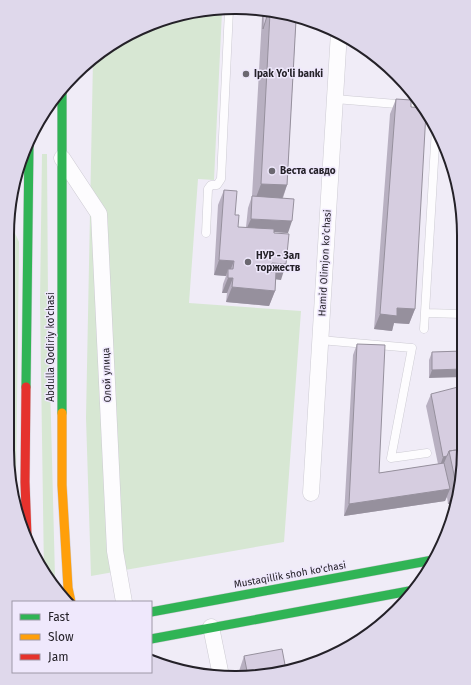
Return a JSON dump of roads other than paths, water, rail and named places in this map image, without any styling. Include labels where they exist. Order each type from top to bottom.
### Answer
[{"type":"main road","name":"Abdulla Qodiriy ko'chasi","points":[[62,98],[62,485],[68,588],[70,597]]},
{"type":"main road","points":[[26,522],[25,482],[29,157]]},
{"type":"main road","name":"Mustaqillik shoh ko'chasi","points":[[152,612],[426,561]]},
{"type":"main road","points":[[152,638],[405,592]]},
{"type":"street","name":"Hamid Olimjon ko’chasi","points":[[311,493],[339,40]]},
{"type":"street","name":"Олой улица","points":[[62,158],[99,214],[115,551],[124,601]]},
{"type":"street","points":[[211,627],[220,671]]},
{"type":"lane","points":[[206,233],[208,189],[211,185],[217,185],[222,179],[229,14]]},
{"type":"lane","points":[[335,99],[415,105]]},
{"type":"lane","points":[[424,329],[435,141]]},
{"type":"lane","points":[[425,313],[457,314]]},
{"type":"lane","points":[[320,340],[412,348],[391,458],[427,453]]},
{"type":"lane","points":[[19,497],[25,482]]},
{"type":"place","name":"Ipak Yo'li banki","points":[[246,74]]},
{"type":"place","name":"Веста савдо","points":[[272,171]]},
{"type":"place","name":"НУР - Зал торжеств","points":[[248,262]]}]
